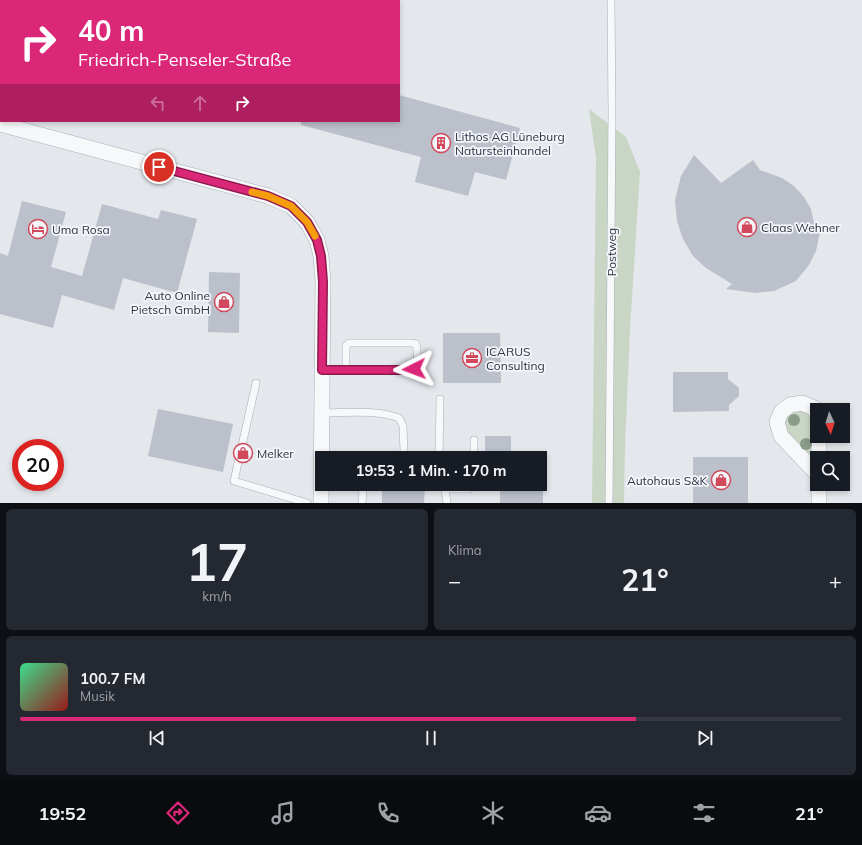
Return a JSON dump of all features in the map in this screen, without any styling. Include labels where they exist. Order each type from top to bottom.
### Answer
[{"type":"street","points":[[0,124],[268,196],[291,206],[307,222],[317,240],[321,256],[323,282],[322,451]]},
{"type":"street","points":[[810,406],[802,403],[790,405],[781,412],[777,422],[781,436],[810,467]]},
{"type":"street","points":[[321,491],[321,503]]},
{"type":"street","points":[[819,491],[819,503]]},
{"type":"lane","name":"Postweg","points":[[609,503],[612,113],[611,0]]},
{"type":"lane","points":[[322,370],[346,370],[410,370],[414,369],[416,366],[416,344],[349,343],[346,346],[346,370]]},
{"type":"lane","points":[[256,383],[234,481],[307,503]]},
{"type":"lane","points":[[439,451],[440,399]]},
{"type":"lane","points":[[322,413],[377,413],[389,414],[398,418],[403,426],[404,451]]},
{"type":"lane","points":[[474,440],[474,451]]},
{"type":"lane","points":[[361,491],[362,503]]},
{"type":"lane","points":[[445,491],[447,503]]},
{"type":"green space","points":[[589,109],[626,137],[640,172],[630,329],[624,503],[592,503],[596,158]]},
{"type":"green space","points":[[790,405],[810,412],[810,443],[817,443],[817,451],[810,451],[810,467],[781,436],[781,412]]},
{"type":"building","name":"Lithos AG Lüneburg Natursteinhandel","points":[[400,95],[520,128],[506,180],[475,172],[468,196],[415,182],[421,157],[301,125],[301,122],[400,122]]},
{"type":"building","name":"Claas Wehner","points":[[694,155],[721,183],[753,160],[760,170],[782,178],[794,186],[804,197],[811,209],[816,232],[820,232],[816,251],[809,265],[796,281],[774,291],[755,293],[726,289],[732,284],[706,268],[693,256],[683,239],[677,221],[675,200],[681,176]]},
{"type":"building","points":[[22,201],[66,212],[51,267],[82,276],[102,204],[158,219],[161,210],[197,219],[177,293],[123,278],[114,310],[62,295],[53,328],[0,314],[0,253],[8,256]]},
{"type":"building","name":"Auto Online Pietsch GmbH","points":[[209,272],[240,273],[239,333],[208,332]]},
{"type":"building","name":"ICARUS Consulting","points":[[443,333],[500,333],[501,383],[443,383]]},
{"type":"building","points":[[673,372],[728,372],[728,379],[739,388],[739,396],[729,405],[729,411],[673,412]]},
{"type":"building","points":[[158,409],[233,424],[223,472],[148,456]]},
{"type":"building","points":[[485,436],[511,436],[511,451],[485,451]]},
{"type":"building","name":"Autohaus S&K","points":[[693,457],[748,457],[748,503],[693,503]]},
{"type":"building","points":[[382,491],[425,491],[424,503],[382,503]]},
{"type":"building","points":[[500,491],[543,491],[543,503],[500,503]]},
{"type":"slow traffic","points":[[252,192],[268,196],[291,206],[307,222],[315,236]]},
{"type":"place","name":"Lithos AG Lüneburg Natursteinhandel","points":[[441,143]]},
{"type":"place","name":"Claas Wehner","points":[[747,227]]},
{"type":"place","name":"Uma Rosa","points":[[38,229]]},
{"type":"place","name":"Auto Online Pietsch GmbH","points":[[224,302]]},
{"type":"place","name":"ICARUS Consulting","points":[[472,358]]},
{"type":"place","name":"Melker","points":[[243,453]]},
{"type":"place","name":"Autohaus S&K","points":[[721,480]]},
{"type":"route","points":[[159,167],[268,196],[291,206],[307,222],[317,240],[321,256],[323,282],[322,370],[414,369]]}]
